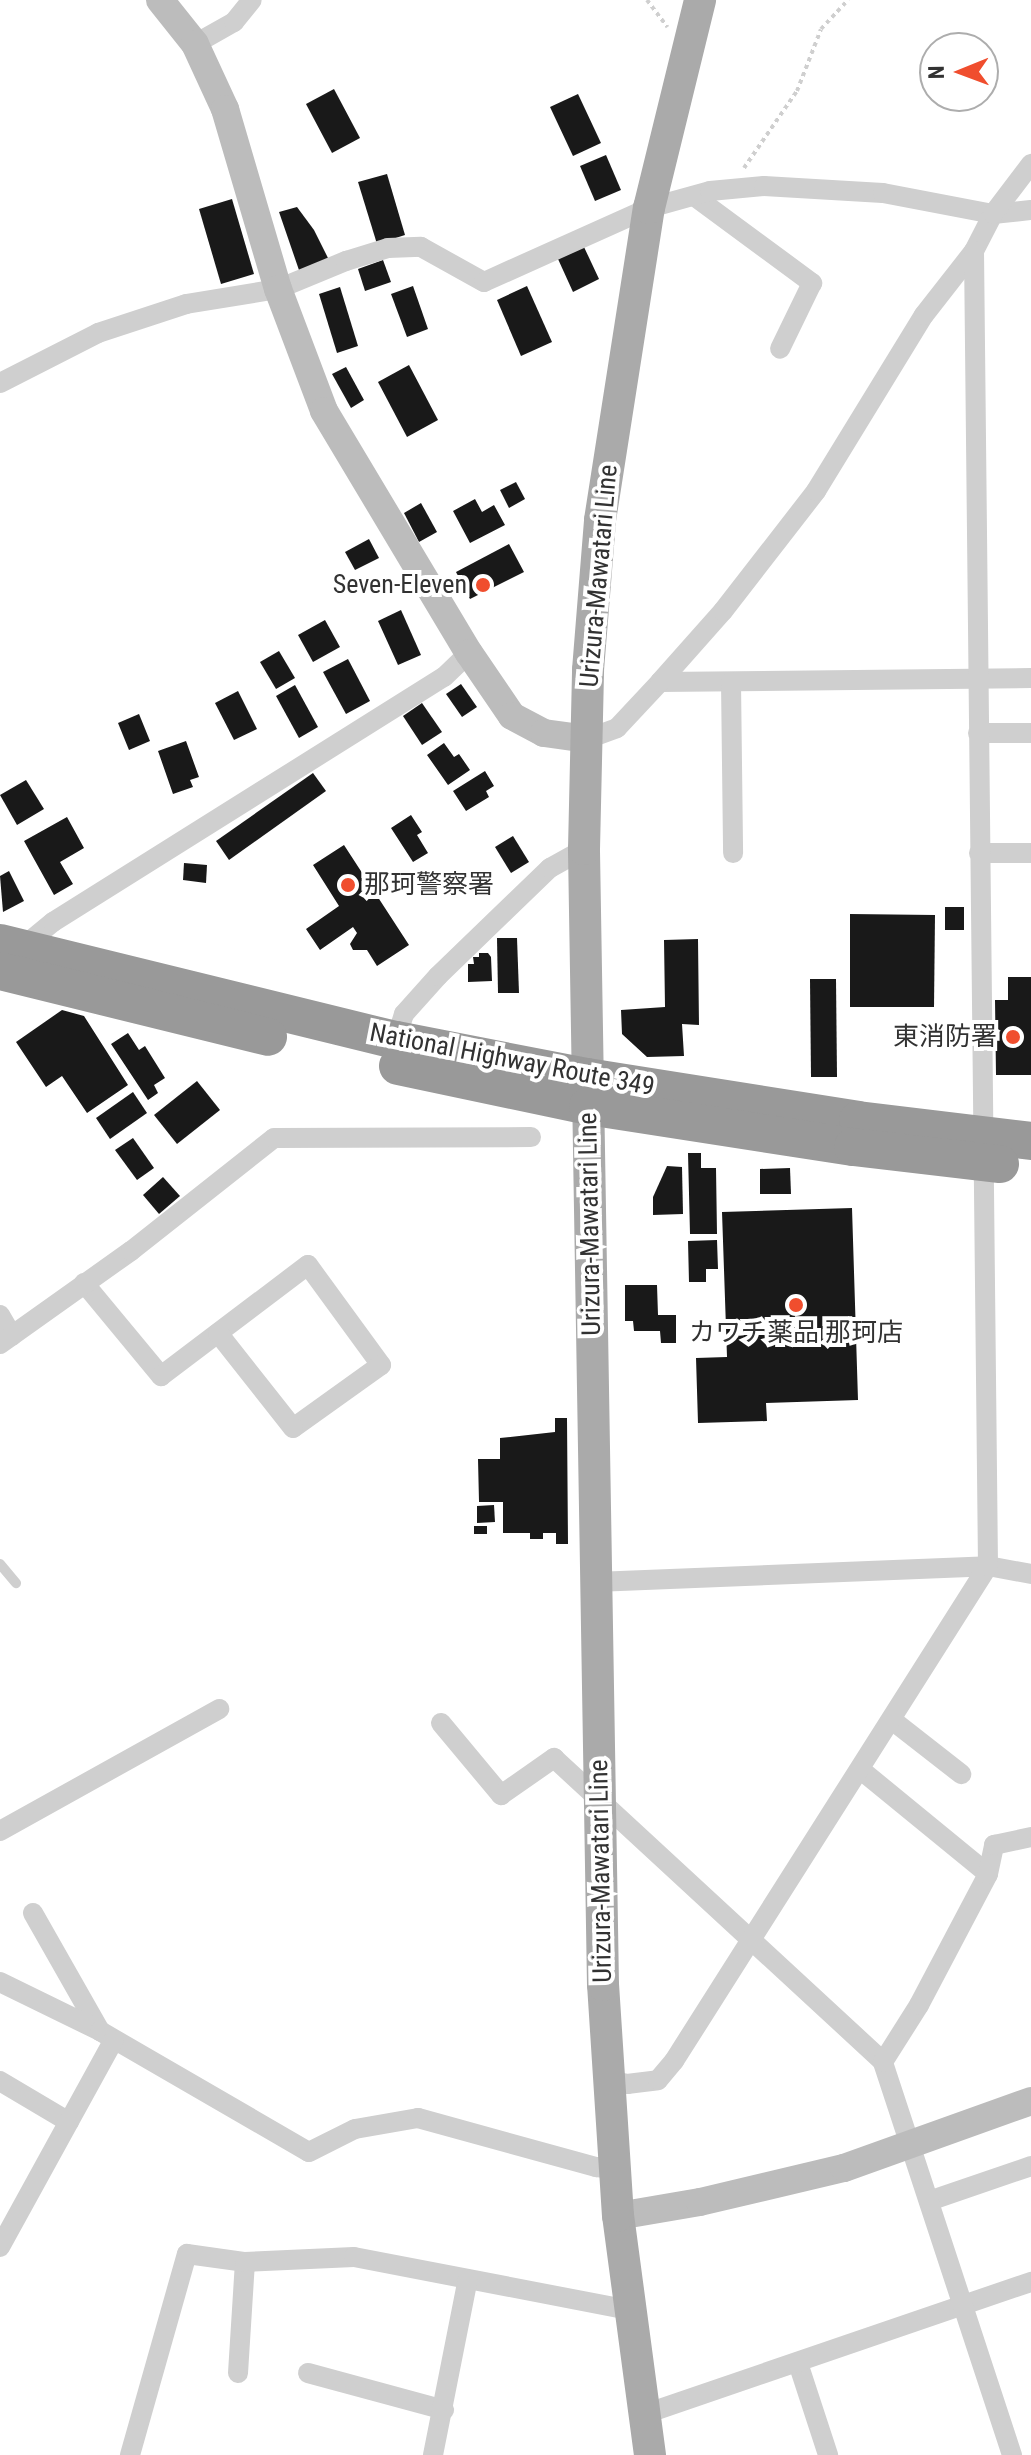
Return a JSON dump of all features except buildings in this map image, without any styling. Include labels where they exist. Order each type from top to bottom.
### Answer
[{"type":"highway","name":"National Highway Route 349","points":[[5,957],[396,1040],[587,1091]]},
{"type":"highway","name":"National Highway Route 349","points":[[5,957],[164,1014],[587,1091],[853,1147],[982,1149],[1031,1141]]},
{"type":"highway","name":"National Highway Route 349","points":[[982,1149],[1031,1168]]},
{"type":"main road","name":"Urizura-Mawatari Line","points":[[650,2455],[618,2216],[607,2079],[595,1582],[584,849],[588,670],[600,520],[649,208],[700,0]]},
{"type":"street","points":[[160,0],[195,44],[225,109],[278,289],[324,411],[469,653],[512,716],[544,733],[587,739],[617,728],[723,611],[816,491],[924,315],[974,251],[993,214],[1031,164]]},
{"type":"street","points":[[195,44],[234,22],[252,0]]},
{"type":"street","points":[[0,383],[98,333],[186,304],[278,289],[346,261],[388,248],[421,247],[484,282],[649,208],[728,190],[764,186],[883,193],[993,214],[1031,210]]},
{"type":"street","points":[[694,196],[812,283],[780,349]]},
{"type":"street","points":[[607,2079],[627,2084],[658,2080],[861,1770],[988,1566],[974,251]]},
{"type":"street","points":[[5,957],[53,922],[444,677],[469,653]]},
{"type":"street","points":[[660,682],[1031,678]]},
{"type":"street","points":[[731,682],[733,853]]},
{"type":"street","points":[[978,733],[1031,733]]},
{"type":"street","points":[[396,1040],[404,1014],[438,976],[550,868],[584,849]]},
{"type":"street","points":[[979,853],[1031,853]]},
{"type":"street","points":[[0,1315],[6,1340],[131,1251],[274,1138],[531,1137]]},
{"type":"street","points":[[84,1283],[161,1376],[308,1265],[381,1365],[293,1428],[218,1333]]},
{"type":"street","points":[[595,1582],[988,1566],[1031,1574]]},
{"type":"street","points":[[0,1831],[219,1709]]},
{"type":"street","points":[[892,1720],[961,1774]]},
{"type":"street","points":[[441,1723],[501,1795],[554,1758],[600,1804],[883,2062],[961,2308],[1012,2455]]},
{"type":"street","points":[[861,1770],[988,1874]]},
{"type":"street","points":[[883,2062],[919,2005],[988,1874],[994,1845],[1031,1837]]},
{"type":"street","points":[[33,1913],[107,2035]]},
{"type":"street","points":[[0,1982],[107,2035],[309,2152],[355,2129],[418,2118],[596,2167],[615,2169]]},
{"type":"street","points":[[0,2247],[69,2122],[107,2035]]},
{"type":"street","points":[[0,2081],[69,2122]]},
{"type":"street","points":[[618,2216],[792,2182],[909,2146],[1031,2101]]},
{"type":"street","points":[[929,2201],[1031,2166]]},
{"type":"street","points":[[130,2455],[187,2254],[245,2262],[354,2257],[630,2310]]},
{"type":"street","points":[[238,2373],[245,2262]]},
{"type":"street","points":[[433,2455],[468,2279]]},
{"type":"street","points":[[645,2414],[1031,2282]]},
{"type":"street","points":[[798,2363],[828,2455]]},
{"type":"street","points":[[308,2373],[444,2410]]},
{"type":"lane","points":[[0,1564],[16,1583]]},
{"type":"path","points":[[728,190],[797,91],[821,29],[848,0]]},
{"type":"place","name":"Seven-Eleven","points":[[483,585]]},
{"type":"place","name":"那珂警察署","points":[[348,885]]},
{"type":"place","name":"東消防署","points":[[1013,1037]]},
{"type":"place","name":"カワチ薬品 那珂店","points":[[796,1305]]}]
